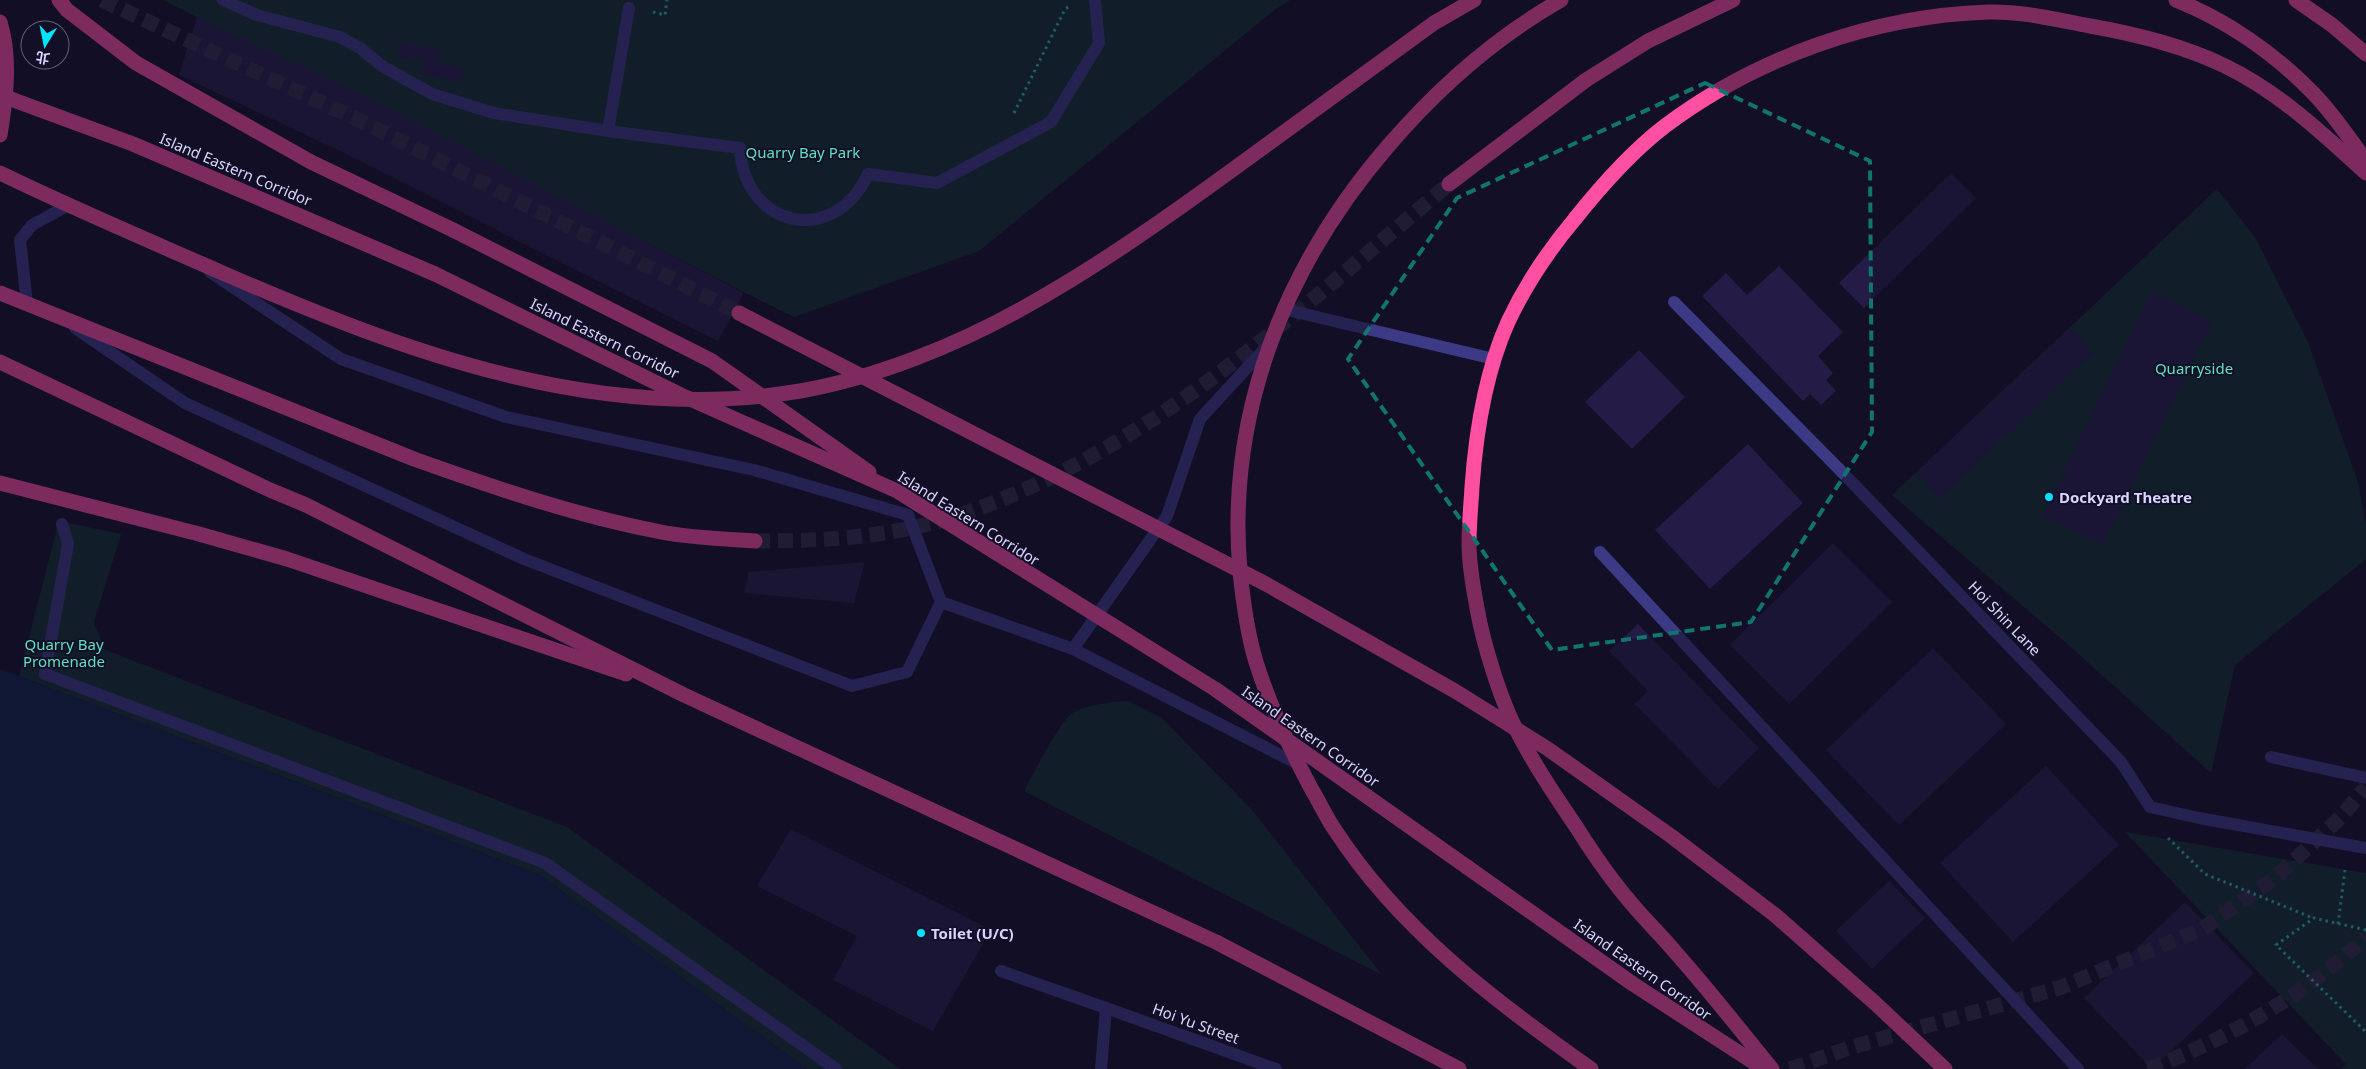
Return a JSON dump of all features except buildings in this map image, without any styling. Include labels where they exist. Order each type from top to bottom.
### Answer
[{"type":"highway","points":[[59,0],[67,10],[136,63],[311,162],[453,230],[712,361],[897,491]]},
{"type":"highway","points":[[0,173],[67,206],[325,318],[452,361],[544,384],[630,396],[676,400],[762,396],[802,391],[898,364],[964,337],[1028,305],[1091,268],[1148,230],[1434,23],[1474,0]]},
{"type":"highway","points":[[1561,0],[1500,40],[1449,82],[1407,124],[1367,170],[1334,216],[1283,309],[1269,344],[1254,391],[1244,439],[1238,490],[1238,543],[1243,601],[1255,659],[1272,707],[1298,764],[1335,830],[1372,880],[1408,920],[1463,972],[1498,1001],[1590,1069]]},
{"type":"highway","points":[[1449,184],[1586,80],[1648,41],[1733,0]]},
{"type":"highway","points":[[2176,0],[2210,15],[2240,34],[2290,71],[2333,116],[2366,162]]},
{"type":"highway","points":[[2296,0],[2332,25],[2366,54]]},
{"type":"highway","points":[[1772,1069],[1678,954],[1632,904],[1603,868],[1516,730],[1493,666],[1477,611],[1469,546],[1474,460],[1483,406],[1494,359],[1520,300],[1565,231],[1593,196],[1634,152],[1662,128],[1722,89],[1760,69],[1798,52],[1848,35],[1930,17],[1992,12],[2041,17],[2137,34],[2222,64],[2270,92],[2296,111],[2366,173]]},
{"type":"highway","points":[[0,22],[6,66],[5,108],[0,135]]},
{"type":"highway","name":"Island Eastern Corridor","points":[[0,94],[133,144],[435,274],[681,395],[897,491],[1215,690],[1633,984],[1764,1069]]},
{"type":"highway","points":[[0,293],[414,459],[535,500],[618,523],[664,532],[756,541]]},
{"type":"highway","points":[[739,313],[1266,584],[1455,691],[1540,744],[1656,824],[1776,915],[1875,1003],[1945,1069]]},
{"type":"highway","points":[[0,362],[306,505],[684,695],[1216,942],[1459,1069]]},
{"type":"highway","points":[[0,483],[199,534],[287,559],[684,695]]},
{"type":"street","points":[[223,0],[257,15],[340,37],[360,48],[382,66],[432,94],[494,113],[608,131],[740,148],[741,166],[746,183],[755,197],[767,208],[778,214],[805,220],[819,218],[839,210],[849,203],[863,185],[868,174],[937,183],[1051,122],[1099,43],[1096,0]]},
{"type":"street","points":[[608,131],[629,8]]},
{"type":"street","points":[[27,304],[20,240],[32,225],[67,206]]},
{"type":"street","points":[[63,319],[186,403],[524,559],[852,686],[907,672],[941,602],[908,515],[754,470],[506,417],[341,359],[186,257]]},
{"type":"street","name":"Hoi Shin Lane","points":[[1674,302],[1842,472],[2121,762],[2150,807]]},
{"type":"street","points":[[1283,309],[1494,359]]},
{"type":"street","points":[[1074,649],[1167,516],[1200,419],[1269,344]]},
{"type":"street","points":[[62,524],[68,544],[45,674],[545,863],[836,1069]]},
{"type":"street","points":[[1600,552],[2078,1069]]},
{"type":"street","points":[[941,602],[1074,649],[1298,764]]},
{"type":"street","points":[[2271,757],[2366,778]]},
{"type":"street","points":[[2150,807],[2199,818],[2366,848]]},
{"type":"street","name":"Hoi Yu Street","points":[[1001,971],[1276,1069]]},
{"type":"street","points":[[1101,1069],[1106,1008]]},
{"type":"path","points":[[997,150],[1065,9],[1073,4]]},
{"type":"path","points":[[2150,807],[2162,831],[2205,874],[2314,918],[2366,930]]},
{"type":"path","points":[[2338,924],[2345,867]]},
{"type":"path","points":[[2314,918],[2276,945],[2366,1032]]},
{"type":"highlighted area","points":[[1705,83],[1870,161],[1872,432],[1751,622],[1552,650],[1348,359],[1457,198]]},
{"type":"green space","name":"Quarry Bay Park","points":[[163,0],[1290,0],[1277,8],[979,251],[794,317]]},
{"type":"green space","name":"Quarryside","points":[[2217,189],[2256,239],[2308,342],[2358,482],[2366,525],[2366,559],[2235,665],[2211,773],[2063,640],[1892,495]]},
{"type":"green space","name":"Quarry Bay Promenade","points":[[59,521],[121,534],[94,622],[105,650],[567,827],[900,1069],[807,1069],[540,875],[19,676]]},
{"type":"green space","points":[[1128,701],[1162,718],[1251,809],[1382,975],[1024,791],[1054,736],[1068,717],[1074,712],[1087,707]]},
{"type":"green space","points":[[2125,832],[2366,873],[2366,1069],[2341,1069],[2346,1064]]},
{"type":"water","points":[[0,669],[540,875],[807,1069],[0,1069]]},
{"type":"tunnel","points":[[102,0],[365,123],[739,313]]},
{"type":"tunnel","points":[[755,541],[817,540],[879,534],[933,523],[1000,500],[1085,460],[1141,427],[1248,352],[1449,184]]},
{"type":"tunnel","points":[[1790,1069],[1849,1048],[2059,988],[2202,929],[2276,877],[2340,818],[2366,787]]},
{"type":"tunnel","points":[[2148,1069],[2207,1044],[2263,1014],[2317,978],[2366,937]]},
{"type":"place","name":"Dockyard Theatre","points":[[2049,497]]},
{"type":"place","name":"Toilet (U/C)","points":[[921,933]]}]
